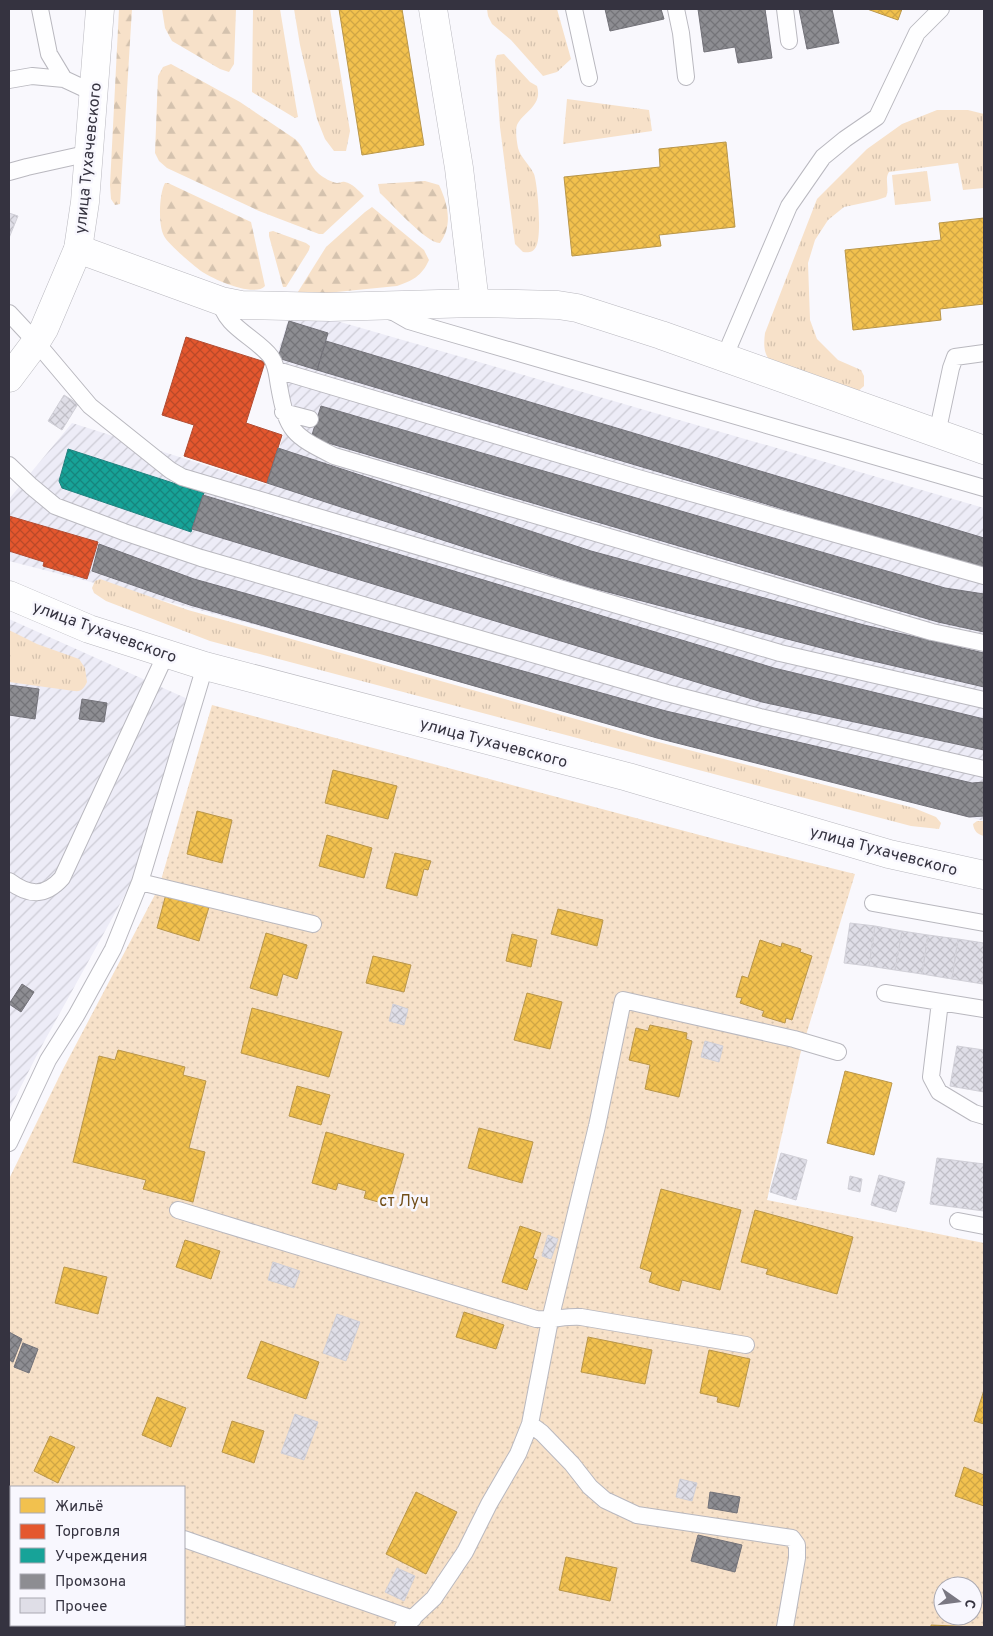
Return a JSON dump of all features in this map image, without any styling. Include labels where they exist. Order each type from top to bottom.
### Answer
[{"type":"street","name":"улица Тухачевского","points":[[9,378],[36,342],[51,314],[78,249],[90,153],[100,9]]},
{"type":"street","points":[[433,9],[459,168],[475,303]]},
{"type":"street","points":[[78,249],[221,301],[241,305],[330,307],[475,303],[558,305],[577,308],[661,335],[984,450]]},
{"type":"street","name":"улица Тухачевского","points":[[9,595],[90,629],[206,666],[628,777],[889,854],[984,875]]},
{"type":"lane","points":[[40,9],[49,54],[64,80]]},
{"type":"lane","points":[[574,9],[590,78]]},
{"type":"lane","points":[[676,9],[686,77]]},
{"type":"lane","points":[[785,9],[789,41]]},
{"type":"lane","points":[[724,358],[789,206],[823,157],[878,117],[917,34],[941,9]]},
{"type":"lane","points":[[9,80],[32,76],[64,80],[94,93]]},
{"type":"lane","points":[[9,168],[90,153]]},
{"type":"lane","points":[[9,172],[26,166]]},
{"type":"lane","points":[[221,301],[221,307],[225,315],[270,356],[277,370],[284,412],[294,431],[305,441],[334,456],[932,632],[984,643]]},
{"type":"lane","points":[[372,306],[429,327],[984,488]]},
{"type":"lane","points":[[9,313],[90,406],[170,470],[182,476],[780,653],[984,700]]},
{"type":"lane","points":[[937,434],[955,357],[984,353]]},
{"type":"lane","points":[[277,370],[638,478],[984,576]]},
{"type":"lane","points":[[284,412],[310,419]]},
{"type":"lane","points":[[9,465],[56,506],[124,532],[201,558],[667,693],[760,717],[984,769]]},
{"type":"lane","points":[[9,881],[19,888],[31,892],[43,892],[53,888],[62,878],[166,654]]},
{"type":"lane","points":[[9,1143],[48,1060],[76,1016],[113,949],[140,882],[206,666]]},
{"type":"lane","points":[[140,882],[313,924]]},
{"type":"lane","points":[[873,903],[984,922]]},
{"type":"lane","points":[[885,993],[984,1009]]},
{"type":"lane","points":[[185,1539],[408,1623],[434,1598],[465,1552],[489,1504],[518,1454],[530,1424],[550,1320],[597,1126],[622,1000],[794,1039],[838,1052]]},
{"type":"lane","points":[[940,1002],[931,1077],[939,1092],[974,1113],[984,1116]]},
{"type":"lane","points":[[178,1210],[536,1320],[550,1320],[572,1316],[581,1317],[746,1345]]},
{"type":"lane","points":[[958,1222],[984,1226]]},
{"type":"lane","points":[[530,1424],[542,1433],[572,1464],[590,1487],[605,1500],[637,1515],[792,1538],[797,1545],[797,1558],[785,1627]]},
{"type":"shaded area","points":[[292,308],[984,508],[984,821],[188,607],[9,561],[9,499],[72,423],[268,485],[284,433],[276,358]]},
{"type":"shaded area","points":[[9,619],[190,700],[131,884],[39,1051],[9,1110]]},
{"type":"green space","points":[[119,9],[132,9],[120,204],[115,205],[111,199],[110,185]]},
{"type":"green space","points":[[162,9],[236,9],[234,64],[229,72],[220,69],[172,41],[165,28]]},
{"type":"green space","points":[[253,9],[280,9],[298,117],[295,118],[252,92]]},
{"type":"green space","points":[[294,9],[330,9],[350,131],[346,151],[334,151],[325,139],[317,119]]},
{"type":"green space","points":[[487,9],[557,9],[571,59],[557,72],[543,76],[511,40],[492,24]]},
{"type":"green space","points":[[504,54],[530,82],[537,86],[538,93],[535,104],[520,120],[516,130],[519,151],[534,174],[538,200],[538,241],[535,249],[529,252],[523,252],[515,244],[500,127],[495,60],[497,55]]},
{"type":"green space","points":[[171,64],[240,102],[295,139],[319,174],[328,180],[350,184],[364,196],[323,234],[319,234],[259,211],[167,168],[159,161],[155,153],[158,76],[163,67]]},
{"type":"green space","points":[[567,99],[649,110],[652,131],[563,144]]},
{"type":"green space","points":[[937,110],[968,110],[984,114],[984,188],[963,190],[958,163],[889,172],[886,197],[844,207],[828,220],[815,240],[808,263],[810,320],[817,339],[838,360],[861,370],[864,376],[864,386],[856,393],[810,379],[775,364],[769,359],[765,350],[765,333],[817,199],[867,149],[902,124]]},
{"type":"green space","points":[[927,171],[931,201],[895,205],[892,175]]},
{"type":"green space","points":[[425,181],[439,185],[447,207],[447,229],[440,243],[434,242],[409,222],[380,193],[378,184]]},
{"type":"green space","points":[[165,183],[251,222],[265,286],[260,289],[243,289],[214,278],[197,268],[170,244],[162,231],[160,217],[161,194]]},
{"type":"green space","points":[[372,207],[424,250],[429,260],[420,274],[412,280],[397,286],[296,296],[326,247]]},
{"type":"green space","points":[[273,231],[310,246],[286,287],[283,287],[269,236],[269,232]]},
{"type":"green space","points":[[100,579],[188,610],[654,741],[914,808],[936,817],[941,823],[939,829],[911,826],[210,641],[106,601],[94,593],[92,588],[95,581]]},
{"type":"green space","points":[[9,630],[37,644],[79,659],[85,668],[87,682],[84,688],[74,691],[9,682]]},
{"type":"green space","name":"ст Луч","points":[[212,705],[726,842],[855,874],[800,1055],[767,1200],[984,1243],[984,1627],[9,1627],[9,1179],[62,1071],[159,887]]},
{"type":"green space","points":[[977,821],[984,821],[984,836],[974,829],[973,824]]},
{"type":"building: Жильё","points":[[339,9],[402,9],[424,145],[362,155]]},
{"type":"building: Жильё","points":[[867,9],[902,9],[898,20]]},
{"type":"building: Жильё","points":[[726,142],[735,227],[659,235],[661,246],[572,256],[564,177],[660,167],[659,149]]},
{"type":"building: Жильё","points":[[984,218],[984,304],[940,309],[941,320],[853,330],[845,250],[941,240],[939,223]]},
{"type":"building: Жильё","points":[[333,770],[397,786],[388,819],[325,803]]},
{"type":"building: Жильё","points":[[197,811],[232,820],[222,863],[187,854]]},
{"type":"building: Жильё","points":[[327,835],[372,848],[364,878],[319,866]]},
{"type":"building: Жильё","points":[[395,853],[431,861],[428,870],[424,869],[417,896],[386,888]]},
{"type":"building: Жильё","points":[[166,894],[209,907],[199,941],[157,928]]},
{"type":"building: Жильё","points":[[558,909],[603,920],[597,946],[551,934]]},
{"type":"building: Жильё","points":[[266,933],[307,945],[297,979],[283,974],[277,996],[250,988]]},
{"type":"building: Жильё","points":[[512,934],[537,940],[531,967],[506,961]]},
{"type":"building: Жильё","points":[[760,940],[781,947],[782,943],[801,949],[800,952],[812,956],[792,1020],[786,1018],[785,1023],[762,1016],[764,1011],[740,1003],[742,998],[736,997],[742,976],[748,978]]},
{"type":"building: Жильё","points":[[373,956],[411,965],[404,992],[366,983]]},
{"type":"building: Жильё","points":[[527,993],[562,1002],[550,1049],[514,1040]]},
{"type":"building: Жильё","points":[[252,1008],[342,1032],[329,1077],[241,1053]]},
{"type":"building: Жильё","points":[[650,1025],[687,1033],[686,1039],[692,1041],[679,1097],[645,1089],[650,1065],[629,1060],[636,1028],[648,1031]]},
{"type":"building: Жильё","points":[[118,1050],[185,1067],[183,1075],[206,1081],[189,1148],[205,1152],[193,1202],[143,1189],[146,1180],[73,1162],[99,1056],[115,1060]]},
{"type":"building: Жильё","points":[[845,1071],[892,1083],[874,1155],[827,1143]]},
{"type":"building: Жильё","points":[[297,1086],[330,1095],[321,1125],[289,1116]]},
{"type":"building: Жильё","points":[[479,1128],[533,1142],[522,1183],[468,1168]]},
{"type":"building: Жильё","points":[[326,1132],[404,1154],[389,1205],[364,1198],[366,1191],[338,1183],[336,1190],[312,1183]]},
{"type":"building: Жильё","points":[[661,1189],[741,1210],[720,1290],[682,1280],[679,1291],[649,1282],[652,1272],[640,1268]]},
{"type":"building: Жильё","points":[[755,1210],[853,1237],[837,1294],[766,1274],[768,1269],[741,1262]]},
{"type":"building: Жильё","points":[[520,1226],[541,1233],[533,1258],[537,1260],[527,1290],[502,1282]]},
{"type":"building: Жильё","points":[[185,1240],[220,1251],[211,1279],[176,1267]]},
{"type":"building: Жильё","points":[[64,1267],[107,1277],[98,1314],[55,1303]]},
{"type":"building: Жильё","points":[[464,1312],[504,1325],[496,1349],[456,1337]]},
{"type":"building: Жильё","points":[[588,1337],[652,1350],[645,1384],[581,1372]]},
{"type":"building: Жильё","points":[[261,1341],[319,1362],[306,1399],[247,1378]]},
{"type":"building: Жильё","points":[[709,1350],[750,1359],[739,1407],[717,1402],[718,1397],[700,1393]]},
{"type":"building: Жильё","points":[[984,1390],[984,1424],[974,1421]]},
{"type":"building: Жильё","points":[[157,1397],[186,1408],[171,1447],[142,1435]]},
{"type":"building: Жильё","points":[[232,1421],[264,1431],[254,1463],[222,1452]]},
{"type":"building: Жильё","points":[[50,1436],[75,1447],[58,1483],[34,1471]]},
{"type":"building: Жильё","points":[[964,1467],[984,1475],[984,1506],[955,1496]]},
{"type":"building: Жильё","points":[[416,1492],[457,1512],[426,1574],[386,1554]]},
{"type":"building: Жильё","points":[[566,1557],[617,1568],[610,1601],[559,1590]]},
{"type":"building: Жильё","points":[[931,1625],[974,1627],[931,1627]]},
{"type":"building: Торговля","points":[[186,337],[265,362],[246,423],[282,435],[267,483],[184,456],[194,425],[162,415]]},
{"type":"building: Торговля","points":[[9,516],[98,542],[87,579],[43,566],[44,562],[9,551]]},
{"type":"building: Учреждения","points":[[68,449],[204,493],[191,532],[62,488],[59,481]]},
{"type":"building: Промзона","points":[[605,9],[661,9],[664,19],[610,31]]},
{"type":"building: Промзона","points":[[698,9],[765,9],[772,58],[738,63],[735,47],[704,52]]},
{"type":"building: Промзона","points":[[799,9],[832,9],[839,43],[807,49]]},
{"type":"building: Промзона","points":[[289,321],[328,333],[317,370],[278,358]]},
{"type":"building: Промзона","points":[[326,341],[984,538],[984,569],[317,370]]},
{"type":"building: Промзона","points":[[321,406],[945,588],[984,594],[984,632],[938,622],[311,438]]},
{"type":"building: Промзона","points":[[278,448],[591,551],[864,625],[984,653],[984,687],[856,657],[581,585],[267,483]]},
{"type":"building: Промзона","points":[[203,495],[774,668],[984,719],[984,750],[762,702],[192,529]]},
{"type":"building: Промзона","points":[[99,544],[194,579],[666,711],[972,783],[984,782],[984,816],[969,817],[657,738],[190,605],[92,571]]},
{"type":"building: Промзона","points":[[9,685],[39,689],[35,719],[9,715]]},
{"type":"building: Промзона","points":[[82,699],[107,703],[104,722],[79,719]]},
{"type":"building: Промзона","points":[[22,984],[34,992],[21,1012],[9,1004]]},
{"type":"building: Промзона","points":[[9,1332],[22,1339],[13,1362],[9,1360]]},
{"type":"building: Промзона","points":[[23,1343],[38,1349],[29,1373],[14,1367]]},
{"type":"building: Промзона","points":[[710,1492],[740,1497],[737,1513],[708,1508]]},
{"type":"building: Промзона","points":[[698,1535],[742,1545],[735,1572],[691,1561]]},
{"type":"building: Прочее","points":[[9,213],[18,216],[9,238]]},
{"type":"building: Прочее","points":[[64,395],[78,404],[62,430],[48,421]]},
{"type":"building: Прочее","points":[[850,923],[875,926],[869,966],[844,963]]},
{"type":"building: Прочее","points":[[875,926],[902,931],[895,970],[869,966]]},
{"type":"building: Прочее","points":[[902,931],[928,935],[922,974],[895,970]]},
{"type":"building: Прочее","points":[[928,935],[958,939],[952,979],[922,974]]},
{"type":"building: Прочее","points":[[958,939],[984,943],[983,984],[952,979]]},
{"type":"building: Прочее","points":[[393,1004],[408,1009],[404,1025],[389,1021]]},
{"type":"building: Прочее","points":[[705,1041],[723,1046],[719,1062],[701,1057]]},
{"type":"building: Прочее","points":[[957,1046],[984,1050],[984,1092],[950,1086]]},
{"type":"building: Прочее","points":[[781,1153],[807,1160],[796,1200],[770,1192]]},
{"type":"building: Прочее","points":[[937,1158],[984,1164],[984,1211],[930,1204]]},
{"type":"building: Прочее","points":[[879,1175],[905,1182],[896,1212],[871,1205]]},
{"type":"building: Прочее","points":[[850,1176],[862,1179],[860,1192],[848,1189]]},
{"type":"building: Прочее","points":[[548,1235],[558,1239],[551,1259],[542,1256]]},
{"type":"building: Прочее","points":[[273,1262],[300,1271],[294,1288],[268,1280]]},
{"type":"building: Прочее","points":[[337,1314],[360,1322],[346,1361],[323,1353]]},
{"type":"building: Прочее","points":[[295,1414],[318,1422],[304,1460],[281,1453]]},
{"type":"building: Прочее","points":[[680,1479],[697,1483],[692,1501],[676,1497]]},
{"type":"building: Прочее","points":[[397,1568],[415,1576],[404,1601],[385,1592]]},
{"type":"building: Прочее","points":[[78,1626],[80,1627],[49,1627]]}]
